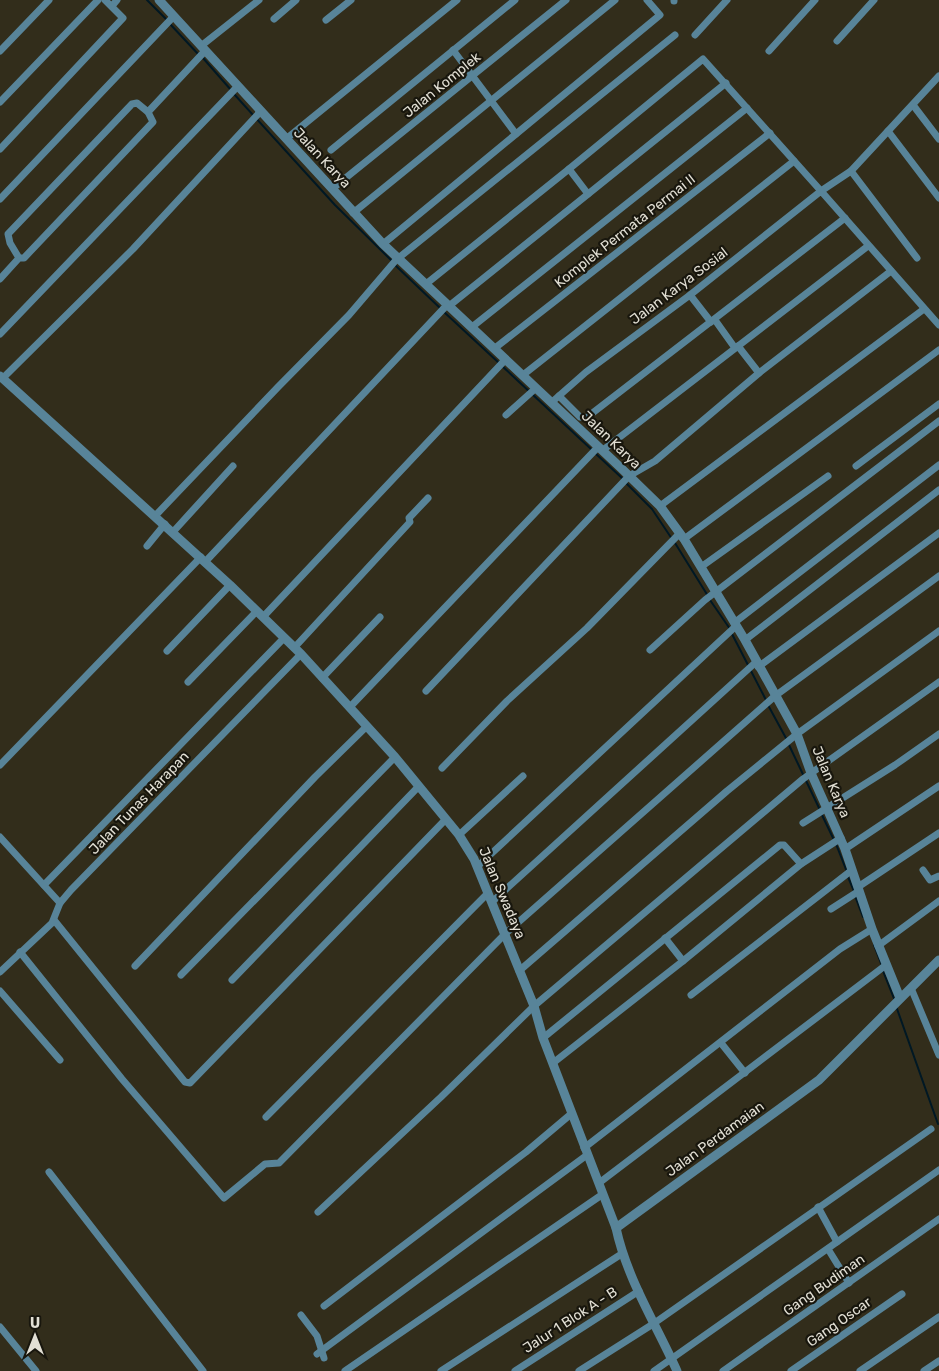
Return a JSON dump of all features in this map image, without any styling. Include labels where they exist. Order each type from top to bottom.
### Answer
[{"type":"street","points":[[0,51],[48,0]]},
{"type":"street","points":[[0,102],[98,0]]},
{"type":"street","points":[[0,149],[121,21],[123,15],[115,3],[106,0]]},
{"type":"street","name":"Jalan Karya","points":[[159,0],[234,89],[286,139],[383,244],[447,306],[495,348],[504,360],[524,375],[534,390],[552,402],[626,479],[660,506],[701,567],[710,596],[745,640],[756,665],[794,736],[808,776],[836,840],[845,850],[849,872],[859,889],[869,931],[878,946],[883,967],[898,998]]},
{"type":"street","points":[[148,112],[202,52],[259,0]]},
{"type":"street","points":[[274,19],[296,0]]},
{"type":"street","points":[[326,20],[351,0]]},
{"type":"street","points":[[286,139],[457,0]]},
{"type":"street","points":[[332,150],[515,0]]},
{"type":"street","name":"Jalan Komplek","points":[[332,189],[474,77],[566,0]]},
{"type":"street","points":[[353,213],[615,0]]},
{"type":"street","points":[[383,244],[660,15],[647,0]]},
{"type":"street","points":[[695,35],[727,0]]},
{"type":"street","points":[[769,51],[815,0]]},
{"type":"street","points":[[837,41],[874,0]]},
{"type":"street","points":[[0,199],[174,16]]},
{"type":"street","points":[[155,516],[278,387],[349,316],[398,259],[675,34]]},
{"type":"street","points":[[453,50],[516,134]]},
{"type":"street","points":[[426,284],[569,170],[703,59],[939,325]]},
{"type":"street","name":"Jalan Karya Sosial","points":[[552,402],[586,372],[690,295],[822,191],[851,171],[939,76]]},
{"type":"street","points":[[0,765],[204,559],[447,306],[726,84]]},
{"type":"street","points":[[0,334],[234,89]]},
{"type":"street","points":[[0,279],[19,258],[24,258],[140,137],[153,122],[148,112],[137,103],[132,104],[8,234],[10,243],[19,258]]},
{"type":"street","points":[[912,105],[939,139]]},
{"type":"street","points":[[472,327],[747,108]]},
{"type":"street","points":[[2,377],[133,249],[259,114]]},
{"type":"street","points":[[888,132],[939,198]]},
{"type":"street","name":"Komplek Permata Permai II","points":[[495,348],[770,133]]},
{"type":"street","points":[[524,375],[794,161]]},
{"type":"street","points":[[569,170],[588,194]]},
{"type":"street","points":[[851,171],[917,258]]},
{"type":"street","points":[[559,396],[580,418],[586,418],[845,218]]},
{"type":"street","points":[[350,707],[596,449],[737,347],[868,246]]},
{"type":"street","points":[[426,691],[626,479],[655,461],[759,373],[891,271]]},
{"type":"street","points":[[690,295],[759,373]]},
{"type":"street","points":[[660,506],[924,308]]},
{"type":"street","points":[[442,768],[507,701],[587,628],[669,545],[939,350]]},
{"type":"street","points":[[188,682],[259,614],[504,360]]},
{"type":"street","name":"Jalan Swadaya","points":[[2,377],[204,559],[297,651],[395,757],[459,835],[478,866],[534,1006],[543,1038],[585,1152],[616,1228]]},
{"type":"street","points":[[506,415],[534,390]]},
{"type":"street","points":[[856,466],[939,404]]},
{"type":"street","points":[[650,650],[710,596],[939,421]]},
{"type":"street","points":[[478,866],[734,626],[939,465]]},
{"type":"street","points":[[173,532],[233,466]]},
{"type":"street","points":[[701,567],[828,476]]},
{"type":"street","points":[[745,640],[939,490]]},
{"type":"street","name":"Jalan Tunas Harapan","points":[[0,971],[54,920],[60,903],[297,651],[388,548],[410,522],[409,518],[428,498]]},
{"type":"street","points":[[147,546],[166,524]]},
{"type":"street","points":[[266,1117],[490,897],[745,672],[939,533]]},
{"type":"street","points":[[20,952],[122,1079],[223,1198],[265,1164],[279,1163],[505,934],[773,698],[939,576]]},
{"type":"street","points":[[167,651],[230,585]]},
{"type":"street","points":[[322,678],[380,616]]},
{"type":"street","points":[[519,971],[726,791],[785,743],[939,631]]},
{"type":"street","points":[[44,885],[284,638]]},
{"type":"street","points":[[318,1212],[441,1098],[534,1006],[808,776],[939,682]]},
{"type":"street","points":[[135,966],[315,777],[367,726]]},
{"type":"street","points":[[803,823],[939,734]]},
{"type":"street","points":[[181,975],[395,757]]},
{"type":"street","points":[[459,835],[523,776]]},
{"type":"street","points":[[232,980],[419,786]]},
{"type":"street","points":[[845,850],[939,786]]},
{"type":"street","points":[[54,920],[179,1075],[185,1082],[190,1083],[446,819]]},
{"type":"street","points":[[831,909],[939,834]]},
{"type":"street","points":[[0,838],[60,903]]},
{"type":"street","points":[[553,1063],[683,961],[801,864],[836,840]]},
{"type":"street","points":[[543,1038],[780,845],[784,845],[801,864]]},
{"type":"street","points":[[923,870],[930,880],[939,876]]},
{"type":"street","points":[[691,995],[849,872]]},
{"type":"street","points":[[878,946],[939,901]]},
{"type":"street","points":[[319,1352],[585,1152],[721,1043],[869,931]]},
{"type":"street","points":[[665,938],[683,961]]},
{"type":"street","name":"Jalan Perdamaian","points":[[616,1228],[810,1088],[844,1057],[898,998],[937,965]]},
{"type":"street","points":[[599,1183],[883,967]]},
{"type":"street","points":[[911,988],[939,1055]]},
{"type":"street","points":[[0,991],[60,1060]]},
{"type":"street","points":[[721,1043],[745,1073]]},
{"type":"street","points":[[324,1306],[526,1152],[571,1114]]},
{"type":"street","points":[[579,1371],[653,1324],[931,1129]]},
{"type":"street","points":[[654,1371],[939,1170]]},
{"type":"street","points":[[49,1172],[203,1371]]},
{"type":"street","points":[[346,1371],[603,1194]]},
{"type":"street","points":[[818,1207],[837,1242]]},
{"type":"street","name":"Gang Budiman","points":[[723,1371],[939,1219]]},
{"type":"street","points":[[616,1228],[624,1253],[653,1324],[677,1371]]},
{"type":"street","points":[[828,1248],[849,1283]]},
{"type":"street","points":[[441,1371],[624,1253]]},
{"type":"street","name":"Jalur 1 Blok A - B","points":[[515,1371],[639,1291]]},
{"type":"street","name":"Gang Oscar","points":[[791,1371],[902,1294]]},
{"type":"street","points":[[301,1315],[317,1336],[319,1352],[324,1358]]},
{"type":"street","points":[[860,1371],[939,1317]]},
{"type":"street","points":[[0,1327],[36,1371]]},
{"type":"street","points":[[924,1371],[939,1361]]},
{"type":"waterway","points":[[147,0],[167,20]]},
{"type":"waterway","points":[[170,24],[199,55]]},
{"type":"waterway","points":[[203,58],[231,90]]},
{"type":"waterway","points":[[234,94],[335,205],[392,261]]},
{"type":"waterway","points":[[395,265],[440,308]]},
{"type":"waterway","points":[[444,312],[499,363]]},
{"type":"waterway","points":[[502,366],[592,450]]},
{"type":"waterway","points":[[595,453],[623,479]]},
{"type":"waterway","points":[[626,483],[652,509],[672,539]]},
{"type":"waterway","points":[[675,543],[708,596]]},
{"type":"waterway","points":[[710,600],[730,629]]},
{"type":"waterway","points":[[732,634],[748,665]]},
{"type":"waterway","points":[[750,669],[766,700]]},
{"type":"waterway","points":[[768,705],[787,740]]},
{"type":"waterway","points":[[789,745],[820,810]]},
{"type":"waterway","points":[[822,815],[834,840]]},
{"type":"waterway","points":[[836,844],[847,872]]},
{"type":"waterway","points":[[848,877],[854,891]]},
{"type":"waterway","points":[[855,896],[863,917]]},
{"type":"waterway","points":[[874,945],[882,966]]},
{"type":"waterway","points":[[883,971],[895,1001]]},
{"type":"waterway","points":[[896,1006],[938,1124]]}]
